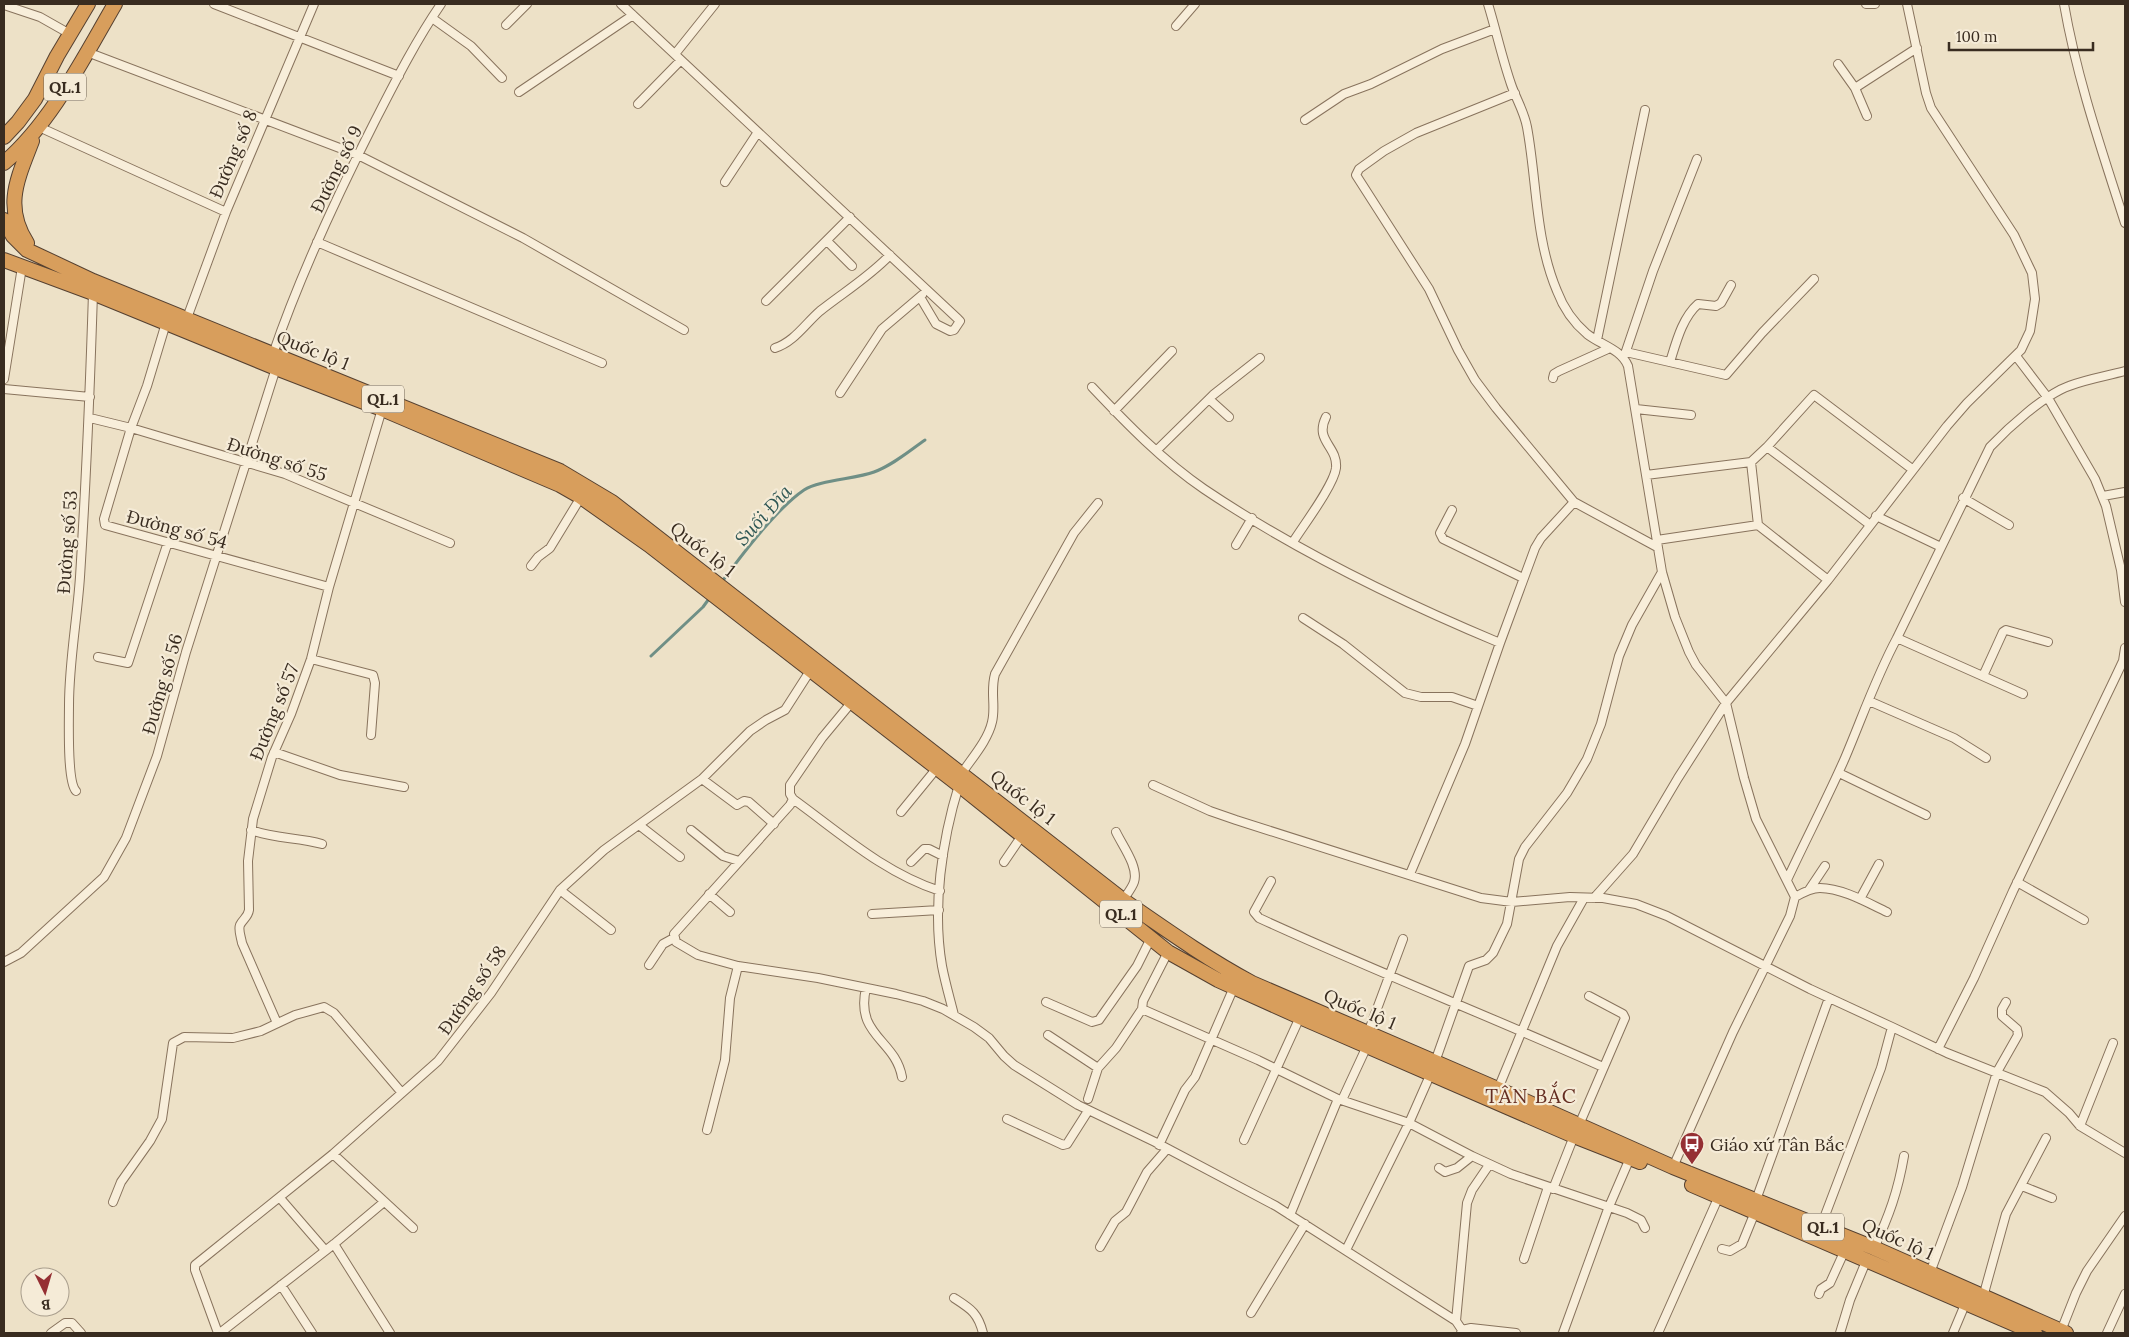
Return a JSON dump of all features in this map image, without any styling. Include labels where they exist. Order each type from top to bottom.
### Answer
[{"type":"highway","name":"QL.1","points":[[4,137],[35,99],[56,56],[88,4]]},
{"type":"highway","name":"QL.1","points":[[4,163],[38,129],[115,4]]},
{"type":"highway","points":[[34,254],[23,237],[16,220],[13,205],[19,174],[38,129]]},
{"type":"highway","name":"Quốc lộ 1","points":[[4,220],[19,243],[34,254],[93,281],[560,471],[612,502],[708,584],[960,779],[1123,900],[1200,954],[1227,970],[1367,1040]]},
{"type":"highway","name":"Quốc lộ 1","points":[[4,260],[93,293],[166,324],[382,409],[542,476],[581,497],[708,584]]},
{"type":"highway","name":"Quốc lộ 1","points":[[725,597],[851,703],[937,768],[960,779],[1023,834],[1168,952],[1234,987],[1300,1017],[1367,1040],[1433,1067],[1576,1131],[1673,1167],[1845,1250],[1870,1254],[1930,1274],[2063,1332]]},
{"type":"highway","name":"Quốc lộ 1","points":[[1433,1067],[1498,1089],[1630,1158],[1719,1196],[1821,1226],[1870,1254],[1966,1302],[2036,1333]]},
{"type":"street","points":[[214,4],[299,35],[399,76]]},
{"type":"street","name":"Đường số 8","points":[[187,318],[226,212],[299,35],[314,4]]},
{"type":"street","name":"Đường số 9","points":[[273,354],[318,242],[358,155],[410,52],[441,4]]},
{"type":"street","points":[[506,25],[527,4]]},
{"type":"street","points":[[621,4],[958,319],[960,321],[957,326],[950,330],[939,327],[920,297]]},
{"type":"street","points":[[638,104],[678,57],[715,4]]},
{"type":"street","points":[[1176,26],[1195,4]]},
{"type":"street","points":[[1488,4],[1526,126],[1534,168],[1540,232],[1551,277],[1564,307],[1575,322],[1597,340],[1625,354],[1726,375],[1814,279]]},
{"type":"street","points":[[1866,4],[1875,4]]},
{"type":"street","points":[[1594,898],[1634,854],[1678,778],[1726,703],[1828,580],[1912,469],[1967,403],[2016,356],[2024,344],[2033,318],[2035,299],[2032,273],[2014,236],[1931,108],[1907,4]]},
{"type":"street","points":[[2064,4],[2070,42],[2086,101],[2125,223]]},
{"type":"street","points":[[4,5],[40,17],[70,34]]},
{"type":"street","points":[[519,92],[633,15]]},
{"type":"street","points":[[432,18],[470,46],[502,78]]},
{"type":"street","points":[[1305,120],[1344,94],[1371,84],[1442,49],[1495,29]]},
{"type":"street","points":[[1855,88],[1917,48]]},
{"type":"street","points":[[87,52],[358,155],[523,238],[684,330]]},
{"type":"street","points":[[1838,64],[1855,88],[1867,116]]},
{"type":"street","points":[[1515,93],[1442,122],[1399,142],[1360,169],[1356,175],[1417,268],[1475,380],[1574,502],[1657,543],[1758,525]]},
{"type":"street","points":[[1597,340],[1644,110]]},
{"type":"street","points":[[38,129],[226,212]]},
{"type":"street","points":[[725,182],[758,132]]},
{"type":"street","points":[[1673,1167],[1733,1032],[1767,967],[1790,916],[1795,897],[1756,819],[1726,703],[1689,652],[1675,617],[1662,572],[1625,354],[1652,271],[1697,159]]},
{"type":"street","points":[[766,301],[828,242],[850,217]]},
{"type":"street","points":[[318,242],[602,362]]},
{"type":"street","points":[[828,242],[852,266]]},
{"type":"street","points":[[775,348],[786,344],[813,317],[871,274],[890,255]]},
{"type":"street","points":[[4,379],[22,267]]},
{"type":"street","points":[[1670,362],[1682,327],[1693,308],[1698,304],[1716,306],[1721,303],[1731,285]]},
{"type":"street","points":[[840,393],[882,329],[927,290]]},
{"type":"street","name":"Đường số 53","points":[[76,791],[72,785],[71,771],[69,692],[80,586],[90,418],[93,293]]},
{"type":"street","name":"Đường số 54","points":[[166,324],[147,386],[131,428],[104,519],[105,525],[329,587]]},
{"type":"street","points":[[1553,378],[1554,374],[1558,371],[1610,348]]},
{"type":"street","points":[[1114,411],[1172,351]]},
{"type":"street","points":[[2016,356],[2048,398],[2095,478],[2103,496],[2121,570],[2125,602]]},
{"type":"street","points":[[1157,450],[1226,383],[1260,358]]},
{"type":"street","name":"Đường số 56","points":[[4,962],[21,953],[50,924],[104,877],[126,838],[150,778],[216,556],[276,368]]},
{"type":"street","points":[[1787,880],[1839,773],[1879,671],[1990,448],[2005,432],[2048,398],[2069,385],[2125,371]]},
{"type":"street","points":[[1092,387],[1114,411],[1203,488],[1292,542],[1416,607],[1500,643]]},
{"type":"street","points":[[4,389],[90,397]]},
{"type":"street","points":[[1646,475],[1751,462],[1814,395],[1912,469]]},
{"type":"street","points":[[1209,399],[1229,417]]},
{"type":"street","name":"Đường số 57","points":[[277,1023],[242,943],[240,931],[240,926],[248,916],[249,910],[248,878],[251,830],[274,752],[291,714],[311,659],[329,587],[382,409]]},
{"type":"street","points":[[1636,410],[1691,416]]},
{"type":"street","points":[[1292,542],[1334,475],[1336,461],[1322,431],[1326,417]]},
{"type":"street","name":"Đường số 55","points":[[90,418],[131,428],[297,478],[450,543]]},
{"type":"street","points":[[1767,447],[1869,524]]},
{"type":"street","points":[[1751,462],[1758,525],[1828,580]]},
{"type":"street","points":[[2103,496],[2125,492]]},
{"type":"street","points":[[530,566],[550,548],[581,497]]},
{"type":"street","points":[[1964,498],[2009,525]]},
{"type":"street","points":[[954,1015],[942,966],[939,910],[948,821],[960,779],[990,730],[993,714],[992,689],[995,674],[1074,533],[1098,502]]},
{"type":"street","points":[[1410,874],[1465,744],[1523,578],[1542,538],[1574,502]]},
{"type":"street","points":[[1452,510],[1440,533],[1443,539],[1523,578]]},
{"type":"street","points":[[1876,516],[1940,547]]},
{"type":"street","points":[[1236,545],[1252,518]]},
{"type":"street","points":[[98,657],[128,662],[168,542]]},
{"type":"street","points":[[1346,1250],[1409,1123],[1433,1067],[1469,966],[1486,960],[1493,953],[1506,924],[1512,902],[1519,859],[1525,847],[1567,793],[1587,759],[1601,724],[1619,656],[1632,625],[1662,572]]},
{"type":"street","points":[[1303,618],[1344,644],[1405,693],[1421,697],[1452,697],[1478,706]]},
{"type":"street","points":[[1983,676],[2003,632],[2006,630],[2048,642]]},
{"type":"street","points":[[1897,638],[2023,694]]},
{"type":"street","points":[[1938,1049],[1974,978],[2017,882],[2115,678],[2123,660],[2125,648]]},
{"type":"street","points":[[311,659],[373,675],[375,683],[371,735]]},
{"type":"street","name":"Đường số 58","points":[[219,1333],[195,1270],[195,1265],[333,1154],[438,1060],[452,1045],[491,993],[560,890],[589,862],[702,779],[750,731],[785,710],[810,670]]},
{"type":"street","points":[[1868,701],[1954,738],[1986,758]]},
{"type":"street","points":[[851,703],[822,738],[790,785],[790,794],[793,799],[876,860],[911,881],[940,891]]},
{"type":"street","points":[[274,752],[340,775],[404,787]]},
{"type":"street","points":[[901,812],[937,768]]},
{"type":"street","points":[[1839,773],[1926,815]]},
{"type":"street","points":[[702,779],[736,805],[746,801],[750,802],[774,824]]},
{"type":"street","points":[[1153,786],[1228,817],[1481,898],[1512,902],[1594,898],[1636,904],[1667,916],[1829,998],[1938,1049],[2044,1092],[2069,1113],[2080,1126],[2125,1153]]},
{"type":"street","points":[[649,965],[663,944],[674,938],[674,934],[774,824],[793,799]]},
{"type":"street","points":[[639,825],[680,857]]},
{"type":"street","points":[[251,830],[268,837],[308,840],[322,844]]},
{"type":"street","points":[[690,830],[723,856],[739,861]]},
{"type":"street","points":[[1116,832],[1128,855],[1135,875],[1133,884],[1123,900]]},
{"type":"street","points":[[1004,862],[1023,834]]},
{"type":"street","points":[[911,862],[924,849],[929,849],[943,856]]},
{"type":"street","points":[[1860,899],[1879,864]]},
{"type":"street","points":[[1809,890],[1825,866]]},
{"type":"street","points":[[1271,881],[1254,912],[1258,918],[1390,977],[1522,1031],[1603,1067]]},
{"type":"street","points":[[2017,882],[2084,920]]},
{"type":"street","points":[[1795,897],[1809,890],[1820,888],[1849,894],[1887,912]]},
{"type":"street","points":[[560,890],[611,930]]},
{"type":"street","points":[[709,894],[730,912]]},
{"type":"street","points":[[1498,1089],[1557,946],[1584,898]]},
{"type":"street","points":[[872,914],[939,910]]},
{"type":"street","points":[[674,938],[676,942],[698,955],[738,966],[818,978],[923,1001],[954,1015],[989,1038],[1014,1065],[1088,1111],[1167,1149],[1290,1215],[1456,1321]]},
{"type":"street","points":[[1046,1002],[1092,1022],[1099,1020],[1137,966],[1151,938]]},
{"type":"street","points":[[1290,1215],[1367,1040],[1403,939]]},
{"type":"street","points":[[1088,1099],[1098,1068],[1116,1048],[1142,1009],[1143,1001],[1168,952]]},
{"type":"street","points":[[707,1130],[725,1060],[730,998],[738,966]]},
{"type":"street","points":[[1159,1145],[1185,1090],[1195,1077],[1234,987]]},
{"type":"street","points":[[866,988],[864,1014],[877,1037],[892,1052],[900,1065],[902,1077]]},
{"type":"street","points":[[1524,1259],[1551,1188],[1625,1016],[1589,996]]},
{"type":"street","points":[[1722,1249],[1730,1250],[1742,1244],[1829,998]]},
{"type":"street","points":[[1930,1274],[1962,1187],[1997,1072],[2018,1035],[2017,1030],[2002,1016],[2002,1009],[2006,1002]]},
{"type":"street","points":[[114,1202],[121,1182],[150,1141],[162,1119],[173,1042],[184,1037],[208,1039],[233,1038],[261,1031],[295,1015],[324,1007],[334,1013],[402,1093]]},
{"type":"street","points":[[1142,1009],[1340,1099],[1409,1123],[1489,1165],[1642,1220],[1646,1228]]},
{"type":"street","points":[[1244,1140],[1300,1017]]},
{"type":"street","points":[[1821,1226],[1881,1068],[1892,1027]]},
{"type":"street","points":[[1048,1035],[1098,1068]]},
{"type":"street","points":[[2080,1126],[2113,1042]]},
{"type":"street","points":[[1007,1119],[1062,1145],[1067,1144],[1088,1111]]},
{"type":"street","points":[[1984,1297],[2006,1214],[2046,1138]]},
{"type":"street","points":[[1100,1247],[1115,1221],[1126,1212],[1147,1172],[1167,1149]]},
{"type":"street","points":[[333,1154],[413,1228]]},
{"type":"street","points":[[1439,1168],[1445,1172],[1452,1171],[1472,1156]]},
{"type":"street","points":[[1840,1333],[1850,1300],[1896,1196],[1904,1156]]},
{"type":"street","points":[[1563,1333],[1608,1207],[1630,1158]]},
{"type":"street","points":[[1489,1165],[1476,1184],[1467,1203],[1456,1321],[1461,1332],[1471,1328],[1516,1333]]},
{"type":"street","points":[[2022,1186],[2052,1198]]},
{"type":"street","points":[[1658,1333],[1719,1196]]},
{"type":"street","points":[[280,1198],[325,1250]]},
{"type":"street","points":[[219,1333],[334,1244],[384,1202]]},
{"type":"street","points":[[2063,1332],[2076,1293],[2087,1271],[2125,1216]]},
{"type":"street","points":[[1251,1313],[1304,1224]]},
{"type":"street","points":[[334,1244],[390,1333]]},
{"type":"street","points":[[1819,1294],[1821,1289],[1830,1283],[1845,1250]]},
{"type":"street","points":[[281,1285],[312,1333]]},
{"type":"street","points":[[2107,1333],[2125,1294]]},
{"type":"street","points":[[954,1298],[971,1309],[980,1320],[984,1333]]},
{"type":"street","points":[[1953,1333],[1966,1302]]},
{"type":"street","points":[[51,1333],[65,1323],[72,1323],[81,1333]]},
{"type":"waterway","name":"Suối Đĩa","points":[[721,583],[771,521],[793,498],[804,490],[819,484],[874,472],[894,462],[925,440]]},
{"type":"waterway","name":"Suối Đĩa","points":[[651,656],[703,607],[711,596]]},
{"type":"place","name":"Giáo xứ Tân Bắc","points":[[1692,1165]]},
{"type":"district","name":"TÂN BẮC","points":[[1531,1095]]}]
